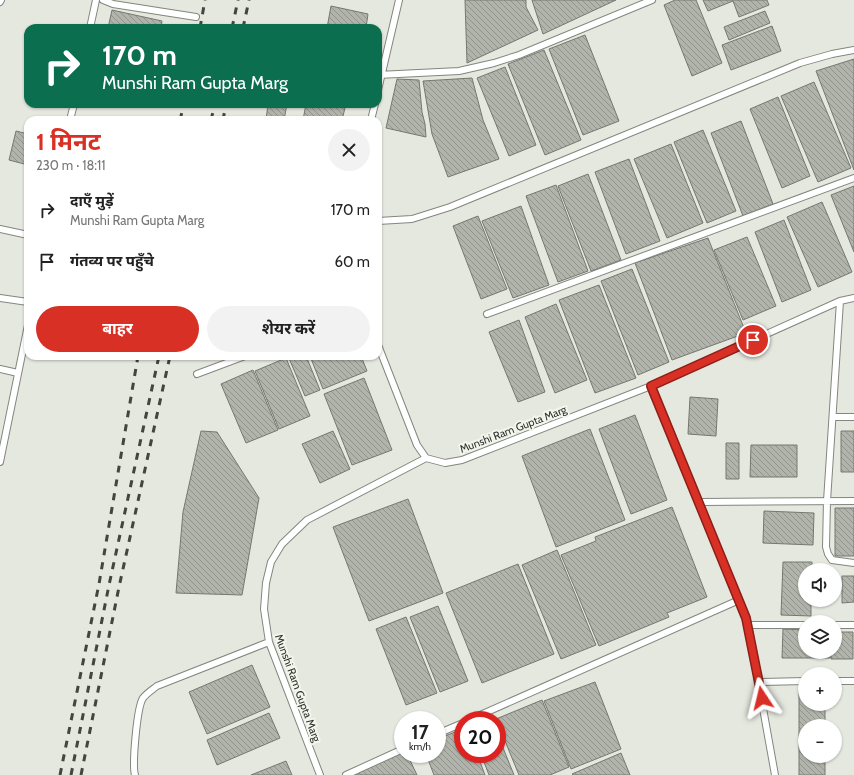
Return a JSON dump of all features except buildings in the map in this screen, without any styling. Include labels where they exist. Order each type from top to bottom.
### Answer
[{"type":"lane","points":[[91,24],[96,0]]},
{"type":"lane","points":[[103,0],[113,4],[196,17]]},
{"type":"lane","points":[[382,68],[399,0]]},
{"type":"lane","points":[[382,76],[459,71],[494,63],[518,55],[652,0]]},
{"type":"lane","points":[[382,221],[412,219],[450,207],[800,63],[832,54],[854,50]]},
{"type":"lane","points":[[487,314],[854,178]]},
{"type":"lane","points":[[0,229],[24,234]]},
{"type":"lane","points":[[0,298],[24,301]]},
{"type":"lane","name":"Munshi Ram Gupta Marg","points":[[320,775],[269,642],[264,609],[266,583],[272,562],[282,544],[307,520],[426,458],[445,463],[462,460],[651,386],[840,301],[854,298]]},
{"type":"lane","points":[[840,301],[827,501],[826,546],[828,554],[832,560],[854,564]]},
{"type":"lane","points":[[0,462],[24,344]]},
{"type":"lane","points":[[382,355],[417,445],[426,458]]},
{"type":"lane","points":[[197,374],[234,360]]},
{"type":"lane","points":[[0,369],[18,373]]},
{"type":"lane","points":[[651,386],[700,502],[748,625],[775,775]]},
{"type":"lane","points":[[833,417],[854,417]]},
{"type":"lane","points":[[700,502],[854,501]]},
{"type":"lane","points":[[489,711],[739,600]]},
{"type":"lane","points":[[748,625],[798,625]]},
{"type":"lane","points":[[842,625],[854,625]]},
{"type":"lane","points":[[135,775],[134,756],[140,710],[142,700],[147,692],[157,686],[269,642]]},
{"type":"lane","points":[[759,682],[798,681]]},
{"type":"lane","points":[[842,681],[854,681]]},
{"type":"lane","points":[[346,775],[394,754]]},
{"type":"railway","points":[[201,24],[205,0]]},
{"type":"railway","points":[[233,24],[238,0]]},
{"type":"railway","points":[[244,24],[249,0]]},
{"type":"railway","points":[[181,116],[183,108]]},
{"type":"railway","points":[[212,116],[214,108]]},
{"type":"railway","points":[[224,116],[225,108]]},
{"type":"railway","points":[[60,775],[99,584],[137,360]]},
{"type":"railway","points":[[71,775],[109,585],[158,360]]},
{"type":"railway","points":[[81,775],[119,587],[169,360]]},
{"type":"route","points":[[753,340],[651,386],[700,502],[746,618],[762,698]]}]
